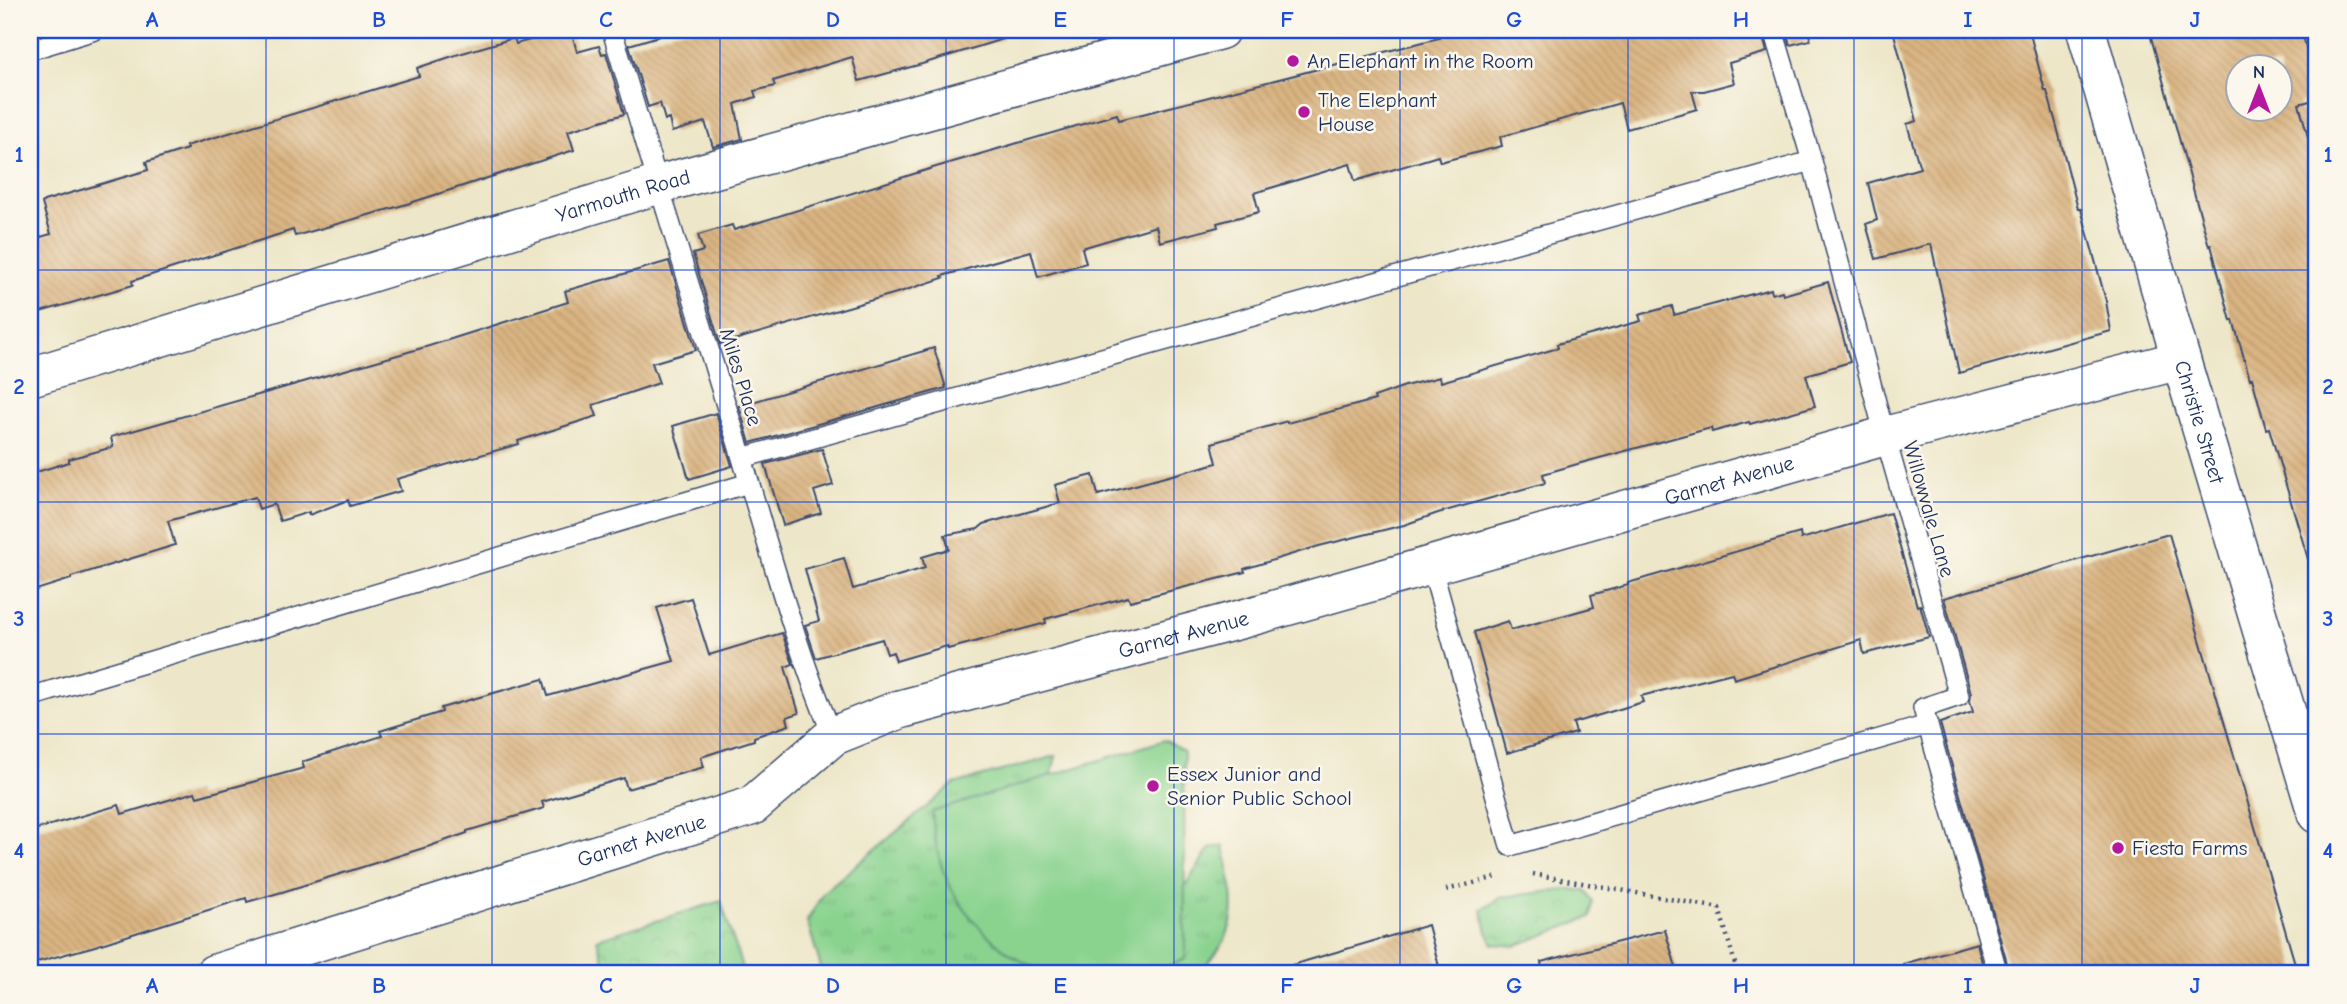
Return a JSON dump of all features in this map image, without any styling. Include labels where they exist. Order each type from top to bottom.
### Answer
[{"type":"street","name":"Yarmouth Road","points":[[30,377],[657,185],[1220,30]]},
{"type":"street","name":"Christie Street","points":[[2085,30],[2317,814]]},
{"type":"street","name":"Garnet Avenue","points":[[215,974],[752,806],[833,736],[898,710],[1242,618],[1885,436],[2181,360]]},
{"type":"lane","points":[[30,50],[95,30]]},
{"type":"lane","name":"Miles Place","points":[[612,30],[749,484],[815,694],[833,736]]},
{"type":"lane","name":"Willowvale Lane","points":[[1773,30],[1812,161],[1885,436],[1959,696],[1923,708],[1928,725]]},
{"type":"lane","points":[[742,458],[1812,161]]},
{"type":"lane","points":[[30,697],[749,484]]},
{"type":"lane","points":[[1431,565],[1510,846],[1928,725],[1998,974]]},
{"type":"path","points":[[1532,874],[1719,908],[1738,974]]},
{"type":"path","points":[[1446,890],[1507,875]]},
{"type":"green space","points":[[1165,740],[1184,752],[1185,959],[1144,973],[1064,975],[1040,969],[1005,950],[974,921],[951,887],[939,856],[932,812]]},
{"type":"green space","points":[[1056,756],[1034,852],[1179,895],[1210,848],[1224,846],[1233,900],[1229,930],[1223,944],[1197,974],[823,974],[807,921],[824,892],[954,784]]},
{"type":"green space","points":[[1570,889],[1585,891],[1593,901],[1591,917],[1515,946],[1493,944],[1482,910],[1502,897]]},
{"type":"green space","points":[[721,901],[744,974],[608,974],[597,939]]},
{"type":"building","points":[[571,30],[577,52],[599,46],[602,54],[606,53],[624,114],[568,131],[574,150],[407,204],[295,236],[293,230],[132,281],[133,285],[30,315],[30,240],[51,234],[42,203],[44,201],[148,170],[146,162],[187,149],[186,146],[419,76],[417,68],[459,54],[514,38],[516,44]]},
{"type":"building","points":[[679,30],[1002,30],[1003,39],[859,81],[852,57],[773,81],[775,86],[754,91],[756,97],[735,104],[742,139],[713,147],[705,122],[672,132],[669,119],[665,120],[660,103],[648,107],[629,45]]},
{"type":"building","points":[[1437,30],[1761,30],[1767,52],[1729,63],[1734,83],[1704,91],[1692,91],[1697,109],[1627,129],[1620,103],[1500,137],[1502,146],[1440,162],[1438,156],[1355,181],[1350,164],[1254,193],[1259,212],[1217,223],[1218,227],[1160,242],[1156,226],[1082,248],[1086,263],[1038,277],[1031,251],[720,344],[693,254],[703,251],[698,235],[732,225],[734,230],[1117,114],[1119,120],[1439,38]]},
{"type":"building","points":[[1786,30],[1809,30],[1810,40],[1790,45]]},
{"type":"building","points":[[1893,30],[2029,30],[2078,209],[2081,209],[2106,301],[2111,331],[1959,373],[1931,244],[1876,259],[1866,224],[1877,220],[1868,183],[1920,168],[1907,124],[1917,121]]},
{"type":"building","points":[[2149,30],[2301,30],[2317,84],[2317,99],[2299,104],[2317,169],[2317,558],[2308,559],[2269,428],[2266,429],[2252,378],[2250,379],[2233,320],[2231,321],[2211,245],[2209,246]]},
{"type":"building","points":[[669,261],[696,350],[652,363],[659,383],[593,405],[597,416],[518,441],[519,444],[397,479],[401,491],[350,506],[348,500],[309,515],[309,512],[280,521],[274,504],[259,509],[255,497],[168,521],[175,545],[30,592],[30,474],[69,462],[69,459],[113,447],[111,437],[429,346],[568,302],[565,291]]},
{"type":"building","points":[[1828,282],[1850,362],[1806,375],[1815,406],[1750,424],[1749,422],[1712,432],[1711,428],[1581,463],[1543,474],[1545,483],[1404,525],[1319,546],[1244,569],[1245,572],[1130,601],[1128,597],[1045,619],[1046,623],[948,649],[947,646],[896,661],[893,652],[887,654],[882,639],[816,658],[805,625],[819,621],[805,569],[844,558],[853,589],[925,568],[922,557],[949,549],[945,535],[978,529],[984,524],[1060,503],[1055,485],[1093,475],[1098,495],[1217,463],[1212,443],[1287,421],[1375,400],[1374,397],[1405,386],[1440,377],[1441,382],[1558,348],[1557,344],[1641,321],[1639,315],[1672,306],[1674,315],[1771,289],[1772,294],[1782,291],[1783,295]]},
{"type":"building","points":[[934,348],[946,388],[750,443],[739,406]]},
{"type":"building","points":[[716,413],[732,466],[689,479],[673,426]]},
{"type":"building","points":[[822,449],[833,485],[814,491],[821,513],[783,525],[765,464]]},
{"type":"building","points":[[1890,513],[1917,606],[1920,605],[1929,637],[1864,654],[1861,640],[1734,679],[1732,673],[1641,696],[1643,702],[1573,723],[1576,733],[1507,753],[1474,632],[1508,621],[1511,630],[1594,607],[1591,595],[1628,583],[1800,533],[1801,539]]},
{"type":"building","name":"Fiesta Farms","points":[[2169,534],[2298,974],[2010,974],[1940,723],[1973,712],[1971,693],[1944,598]]},
{"type":"building","points":[[691,598],[709,655],[782,633],[793,664],[785,667],[799,713],[787,717],[789,725],[754,737],[754,740],[701,757],[704,767],[627,789],[624,778],[542,802],[544,808],[467,831],[430,846],[282,892],[247,902],[246,898],[30,964],[30,831],[119,805],[122,814],[195,792],[197,797],[304,768],[302,762],[382,736],[380,731],[442,712],[441,708],[543,679],[548,696],[674,661],[657,608]]},
{"type":"building","points":[[1428,925],[1441,974],[1293,974],[1292,965]]},
{"type":"building","points":[[1665,930],[1678,974],[1543,974],[1541,962]]},
{"type":"building","points":[[1977,943],[1985,974],[1904,974],[1903,964]]},
{"type":"place","name":"An Elephant in the Room","points":[[1293,61]]},
{"type":"place","name":"The Elephant House","points":[[1304,112]]},
{"type":"place","name":"Essex Junior and Senior Public School","points":[[1153,786]]},
{"type":"place","name":"Fiesta Farms","points":[[2118,848]]}]
